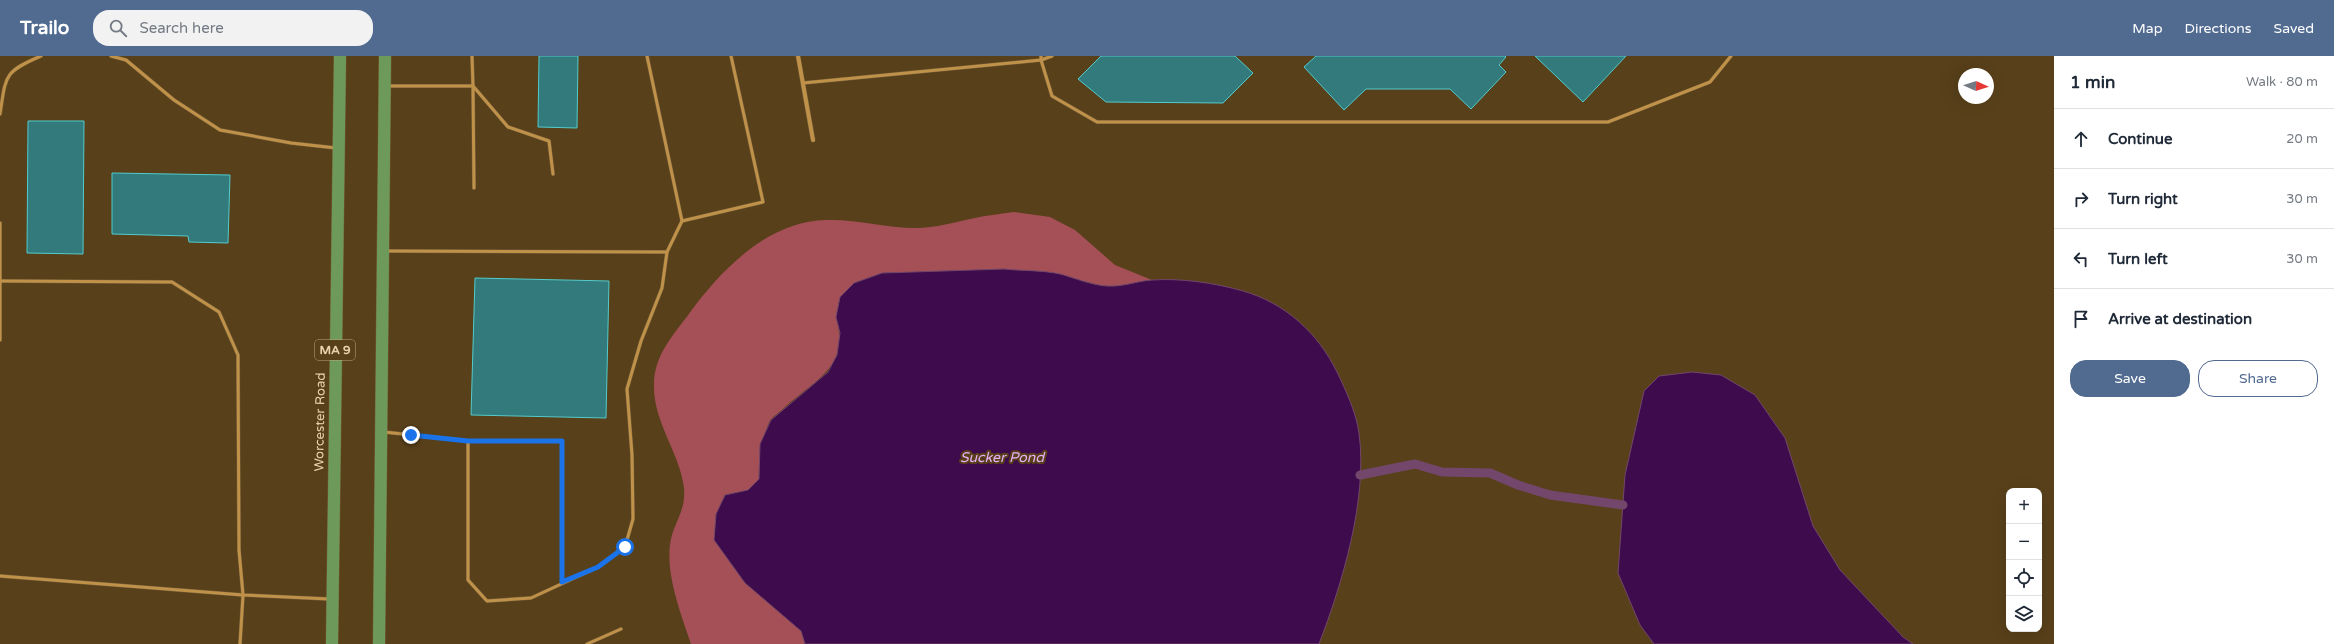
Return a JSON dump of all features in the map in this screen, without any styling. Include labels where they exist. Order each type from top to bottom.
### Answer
[{"type":"highway","name":"Worcester Road","points":[[332,644],[340,56]]},
{"type":"highway","points":[[379,644],[385,56]]},
{"type":"street","points":[[798,56],[813,140]]},
{"type":"lane","points":[[0,114],[5,80],[19,66],[41,56]]},
{"type":"lane","points":[[111,56],[126,60],[174,100],[220,130],[291,143],[339,148]]},
{"type":"lane","points":[[472,56],[474,86],[474,188]]},
{"type":"lane","points":[[468,441],[468,580],[487,601],[531,598],[562,582],[598,567],[625,547],[634,519],[632,455],[627,389],[641,341],[662,288],[667,252],[682,221],[647,56]]},
{"type":"lane","points":[[682,221],[763,202],[731,56]]},
{"type":"lane","points":[[1042,56],[1041,60],[1052,96],[1097,122],[1608,122],[1710,82],[1731,56]]},
{"type":"lane","points":[[803,83],[1041,60],[1052,56]]},
{"type":"lane","points":[[384,86],[474,86]]},
{"type":"lane","points":[[474,86],[508,127],[550,141],[553,174]]},
{"type":"lane","points":[[0,223],[0,340]]},
{"type":"lane","points":[[382,251],[667,252]]},
{"type":"lane","points":[[1,281],[172,282],[218,312],[238,355],[239,550],[243,595],[240,644]]},
{"type":"lane","points":[[380,432],[468,441],[562,441],[562,582]]},
{"type":"lane","points":[[0,576],[243,595],[332,599]]},
{"type":"lane","points":[[587,644],[621,629]]},
{"type":"shaded area","points":[[1014,212],[1050,217],[1075,230],[1115,265],[1152,280],[1118,287],[1101,286],[1058,274],[1004,269],[882,273],[836,317],[839,334],[838,348],[834,360],[828,370],[771,419],[768,424],[762,448],[759,465],[759,479],[748,490],[725,495],[714,540],[745,583],[801,631],[805,644],[691,644],[675,592],[669,551],[671,539],[682,509],[684,488],[682,475],[658,412],[654,385],[657,364],[661,354],[691,311],[718,279],[749,250],[767,238],[785,229],[805,222],[837,220],[893,227],[923,228]]},
{"type":"water","name":"Sucker Pond","points":[[1004,269],[1060,274],[1089,283],[1107,286],[1119,286],[1146,281],[1187,280],[1221,286],[1243,291],[1273,303],[1299,321],[1310,332],[1329,358],[1337,372],[1350,402],[1358,425],[1361,459],[1360,485],[1351,541],[1336,595],[1319,644],[805,644],[801,631],[745,583],[714,540],[716,514],[725,495],[748,490],[759,479],[760,444],[771,420],[828,372],[837,355],[840,333],[836,317],[840,297],[854,283],[882,273]]},
{"type":"water","points":[[1692,372],[1721,375],[1755,395],[1785,438],[1813,526],[1840,570],[1903,637],[1913,644],[1654,644],[1640,625],[1618,573],[1625,475],[1644,391],[1659,376]]},
{"type":"building","points":[[539,56],[578,56],[577,128],[538,127]]},
{"type":"building","points":[[1101,56],[1235,56],[1253,73],[1223,103],[1106,102],[1078,79]]},
{"type":"building","points":[[1316,56],[1505,56],[1506,57],[1499,65],[1506,72],[1471,109],[1450,89],[1366,89],[1344,110],[1304,67]]},
{"type":"building","points":[[1535,56],[1626,56],[1583,102]]},
{"type":"building","points":[[28,121],[84,121],[83,254],[27,253]]},
{"type":"building","points":[[112,173],[230,175],[228,243],[189,242],[188,236],[112,234]]},
{"type":"building","points":[[475,278],[609,281],[606,418],[471,415]]},
{"type":"waterway","points":[[1360,475],[1415,464],[1442,472],[1490,473],[1518,485],[1550,495],[1623,505]]},
{"type":"route","points":[[411,435],[468,441],[562,441],[562,582],[598,567],[625,547]]}]
